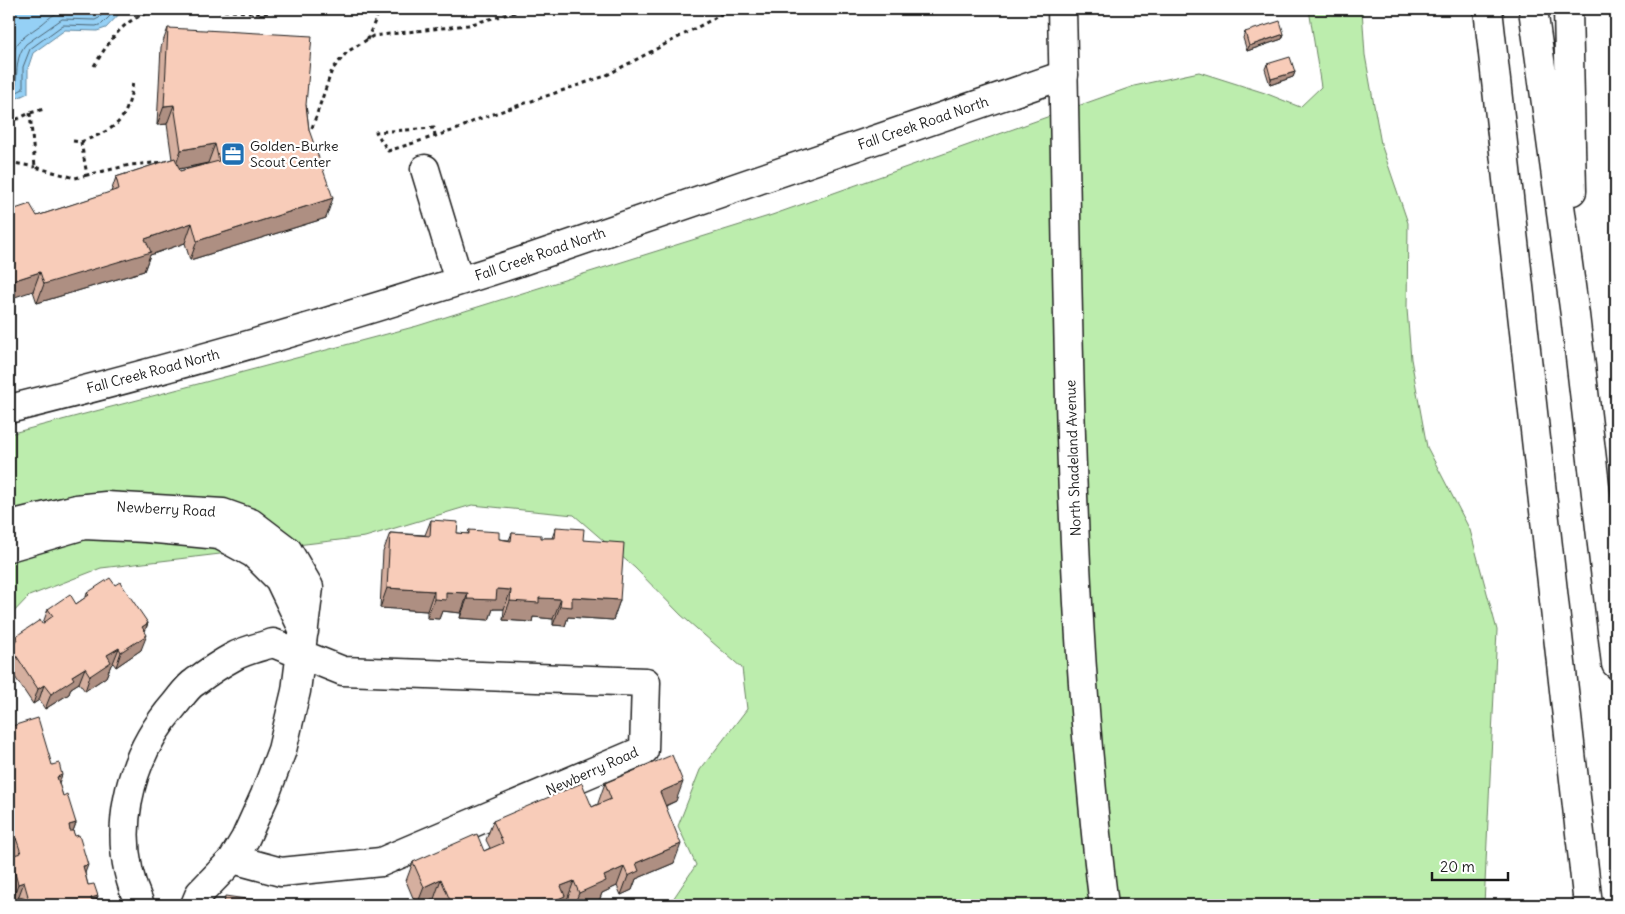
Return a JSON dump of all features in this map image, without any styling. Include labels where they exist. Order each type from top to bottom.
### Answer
[{"type":"main road","name":"North Shadeland Avenue","points":[[1062,9],[1070,365],[1078,606],[1094,819],[1104,905]]},
{"type":"main road","points":[[1488,9],[1588,905]]},
{"type":"main road","points":[[1533,9],[1574,315],[1616,664]]},
{"type":"main road","points":[[1568,9],[1574,315]]},
{"type":"main road","name":"Fall Creek Road North","points":[[9,409],[90,389],[274,338],[460,281],[1064,75]]},
{"type":"main road","points":[[425,170],[460,281]]},
{"type":"main road","name":"Newberry Road","points":[[9,525],[76,509],[106,506],[222,513],[251,523],[288,550],[309,587],[292,714],[282,750],[265,795],[245,839],[233,859],[200,893],[195,905]]},
{"type":"main road","name":"Newberry Road","points":[[9,547],[84,525],[146,528],[219,535],[254,554],[279,580],[303,643],[343,671],[646,682],[644,750],[381,862],[281,872],[233,859]]},
{"type":"main road","name":"Newberry Road","points":[[140,905],[132,888],[127,865],[125,816],[134,775],[154,731],[164,716],[193,683],[234,656],[273,643],[303,643]]},
{"type":"path","points":[[94,66],[110,40],[125,24],[147,11],[164,9]]},
{"type":"path","points":[[200,9],[264,13],[290,9]]},
{"type":"path","points":[[367,40],[380,9]]},
{"type":"path","points":[[312,128],[332,70],[347,52],[374,36],[468,25],[526,9]]},
{"type":"path","points":[[435,136],[434,128],[376,132],[388,151],[458,129],[476,120],[605,76],[713,19],[728,9]]},
{"type":"path","points":[[72,141],[81,142],[107,132],[117,124],[123,118],[128,105],[133,82]]},
{"type":"path","points":[[9,123],[44,109]]},
{"type":"path","points":[[30,113],[35,167]]},
{"type":"path","points":[[81,142],[87,175]]},
{"type":"path","points":[[9,162],[75,178],[130,165],[168,162]]},
{"type":"green space","points":[[1309,9],[1362,9],[1365,55],[1381,144],[1408,223],[1407,309],[1411,359],[1427,447],[1470,530],[1497,630],[1484,905],[669,905],[696,865],[678,826],[700,770],[747,709],[742,668],[681,615],[635,568],[574,515],[472,505],[365,537],[101,568],[29,596],[9,617],[9,434],[417,326],[772,215],[1134,86],[1199,72],[1265,93],[1300,107],[1321,87]]},
{"type":"water","points":[[9,9],[124,9],[106,28],[97,31],[65,30],[33,53],[28,68],[28,93],[9,102]]},
{"type":"building","points":[[1280,21],[1284,34],[1249,46],[1245,32]]},
{"type":"building","points":[[168,28],[312,36],[306,105],[309,130],[333,198],[197,241],[192,223],[145,239],[151,252],[44,284],[40,272],[9,282],[9,211],[30,204],[37,216],[119,189],[116,177],[175,158],[180,171],[219,161],[215,144],[181,150],[174,105],[164,106]]},
{"type":"building","points":[[1290,57],[1295,72],[1271,79],[1267,64]]},
{"type":"building","points":[[431,520],[458,522],[457,533],[469,534],[469,530],[499,532],[499,539],[511,541],[512,533],[541,535],[541,538],[555,538],[556,527],[584,529],[583,540],[624,543],[620,600],[572,597],[572,607],[560,606],[561,599],[539,598],[539,603],[510,601],[511,590],[497,589],[496,600],[467,599],[468,593],[446,592],[446,600],[434,599],[434,591],[387,588],[390,533],[430,536]]},
{"type":"building","points":[[110,578],[115,585],[120,582],[148,623],[142,627],[147,635],[121,652],[119,648],[107,655],[111,662],[90,676],[85,668],[72,676],[74,679],[51,694],[44,685],[38,689],[10,646],[18,640],[16,636],[40,620],[42,624],[53,616],[48,609],[70,594],[76,604],[89,595],[87,593]]},
{"type":"building","points":[[38,718],[52,765],[59,763],[62,775],[57,777],[63,796],[67,794],[76,823],[69,825],[70,831],[73,831],[75,836],[79,835],[88,865],[83,866],[88,885],[94,884],[98,896],[91,898],[93,905],[21,905],[19,898],[28,896],[24,882],[18,884],[10,856],[21,853],[16,838],[9,841],[9,727]]},
{"type":"building","points":[[672,755],[683,782],[660,792],[681,844],[636,863],[639,871],[628,876],[624,867],[604,876],[606,881],[579,893],[574,881],[561,886],[565,896],[544,905],[541,905],[539,901],[529,905],[452,905],[441,879],[424,887],[413,862],[477,834],[484,851],[503,843],[493,821],[582,783],[592,807],[611,799],[605,783]]},
{"type":"building","points":[[225,896],[253,900],[252,905],[224,905]]},
{"type":"place","name":"Golden-Burke Scout Center","points":[[233,154]]}]
